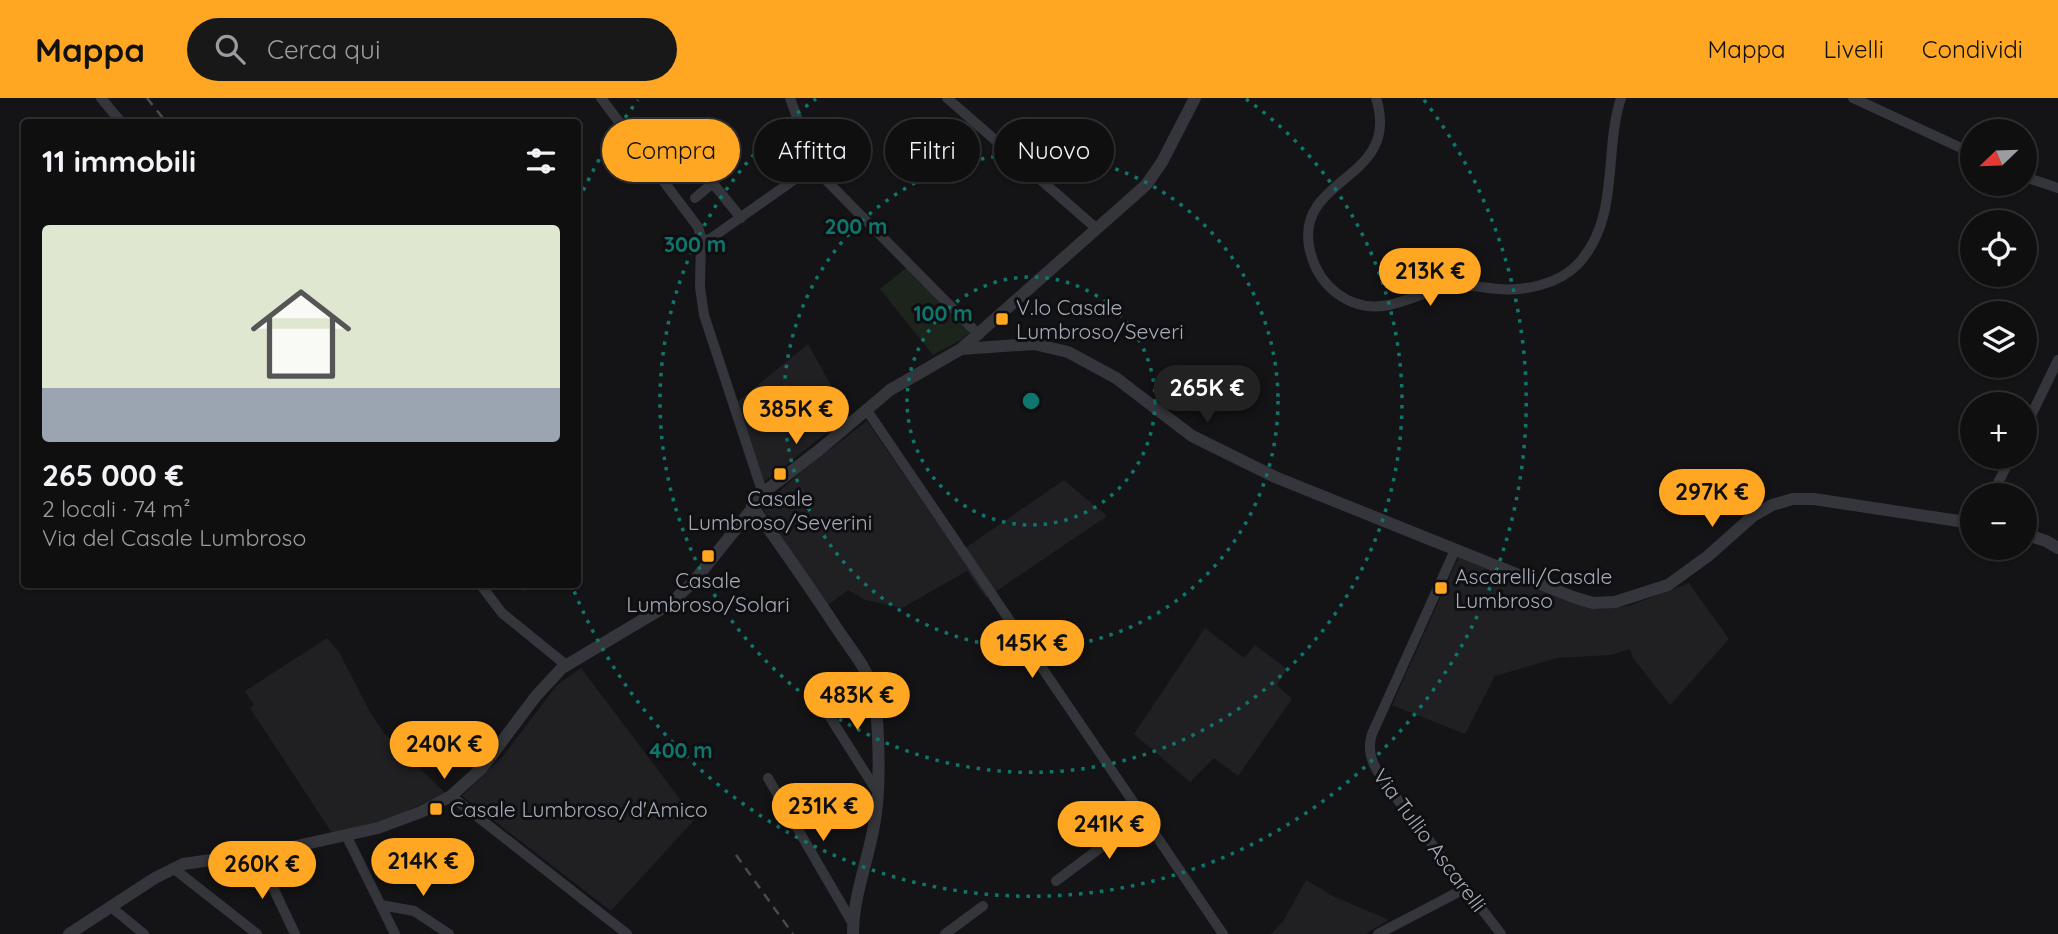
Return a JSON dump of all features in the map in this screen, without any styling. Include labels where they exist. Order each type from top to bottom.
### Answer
[{"type":"street","points":[[101,98],[118,119]]},
{"type":"street","points":[[601,98],[623,131],[698,226],[701,240],[700,287],[706,322],[762,495]]},
{"type":"street","points":[[790,98],[798,119]]},
{"type":"street","points":[[947,98],[1097,229]]},
{"type":"street","points":[[69,934],[173,868],[203,859],[257,854],[346,835],[402,820],[451,796],[482,768],[536,696],[566,665],[674,601],[694,581],[762,495],[897,385],[961,349],[979,335],[1097,229],[1154,174],[1195,98]]},
{"type":"street","points":[[1376,98],[1380,124],[1374,147],[1360,167],[1318,204],[1311,217],[1308,239],[1316,267],[1331,290],[1352,303],[1370,307],[1457,286],[1529,288],[1570,271],[1585,254],[1604,215],[1621,98]]},
{"type":"street","points":[[1853,98],[1960,147]]},
{"type":"street","points":[[2037,181],[2058,188]]},
{"type":"street","points":[[695,198],[708,182]]},
{"type":"street","points":[[712,182],[741,218]]},
{"type":"street","points":[[701,240],[710,239],[791,182]]},
{"type":"street","points":[[828,182],[979,335]]},
{"type":"street","points":[[961,349],[1034,344],[1068,352],[1116,378],[1176,425],[1209,446],[1275,477],[1579,600],[1608,603],[1638,596],[1675,581],[1753,516],[1786,500],[1814,499],[1960,521]]},
{"type":"street","points":[[2037,408],[2055,377],[2058,360]]},
{"type":"street","points":[[866,409],[1223,934]]},
{"type":"street","points":[[752,506],[869,678],[875,705],[878,794],[873,834],[854,907],[853,929]]},
{"type":"street","points":[[2052,539],[2058,548]]},
{"type":"street","name":"Via Tullio Ascarelli","points":[[1455,550],[1372,734],[1369,750],[1375,768],[1388,787],[1501,934]]},
{"type":"street","points":[[483,588],[502,613],[566,665]]},
{"type":"street","points":[[811,687],[878,794]]},
{"type":"street","points":[[768,778],[853,929]]},
{"type":"street","points":[[451,796],[628,934]]},
{"type":"street","points":[[1056,881],[1143,816]]},
{"type":"street","points":[[346,835],[395,934]]},
{"type":"street","points":[[257,854],[295,934]]},
{"type":"street","points":[[173,868],[257,934]]},
{"type":"street","points":[[1378,934],[1466,888]]},
{"type":"street","points":[[381,905],[414,911],[449,934]]},
{"type":"street","points":[[945,934],[984,906]]},
{"type":"street","points":[[111,907],[144,934]]},
{"type":"shaded area","points":[[906,268],[970,332],[933,355],[880,289]]},
{"type":"shaded area","points":[[808,344],[848,416],[763,483],[736,403]]},
{"type":"shaded area","points":[[867,421],[958,553],[1064,480],[1107,516],[986,598],[967,571],[902,608],[865,600],[848,590],[827,606],[762,507],[803,470]]},
{"type":"shaded area","points":[[1459,556],[1572,603],[1597,609],[1629,606],[1689,583],[1729,639],[1670,705],[1633,658],[1630,649],[1611,655],[1557,658],[1495,676],[1465,734],[1392,705]]},
{"type":"shaded area","points":[[1205,628],[1244,658],[1255,645],[1287,669],[1277,685],[1292,699],[1238,776],[1214,758],[1190,782],[1134,734]]},
{"type":"shaded area","points":[[327,638],[339,652],[384,733],[445,793],[388,820],[332,833],[250,708],[254,705],[245,691]]},
{"type":"shaded area","points":[[581,668],[695,819],[611,911],[462,796],[503,756],[557,685]]},
{"type":"shaded area","points":[[1306,880],[1333,896],[1389,920],[1365,934],[1271,934],[1284,920]]},
{"type":"railway","points":[[147,98],[164,119]]},
{"type":"railway","points":[[736,855],[793,934]]},
{"type":"place","name":"V.lo Casale Lumbroso/Severi","points":[[1002,319]]},
{"type":"place","name":"Casale Lumbroso/Severini","points":[[780,474]]},
{"type":"place","name":"Casale Lumbroso/Solari","points":[[708,556]]},
{"type":"place","name":"Ascarelli/Casale Lumbroso","points":[[1441,588]]},
{"type":"place","name":"Casale Lumbroso/d'Amico","points":[[436,809]]}]
